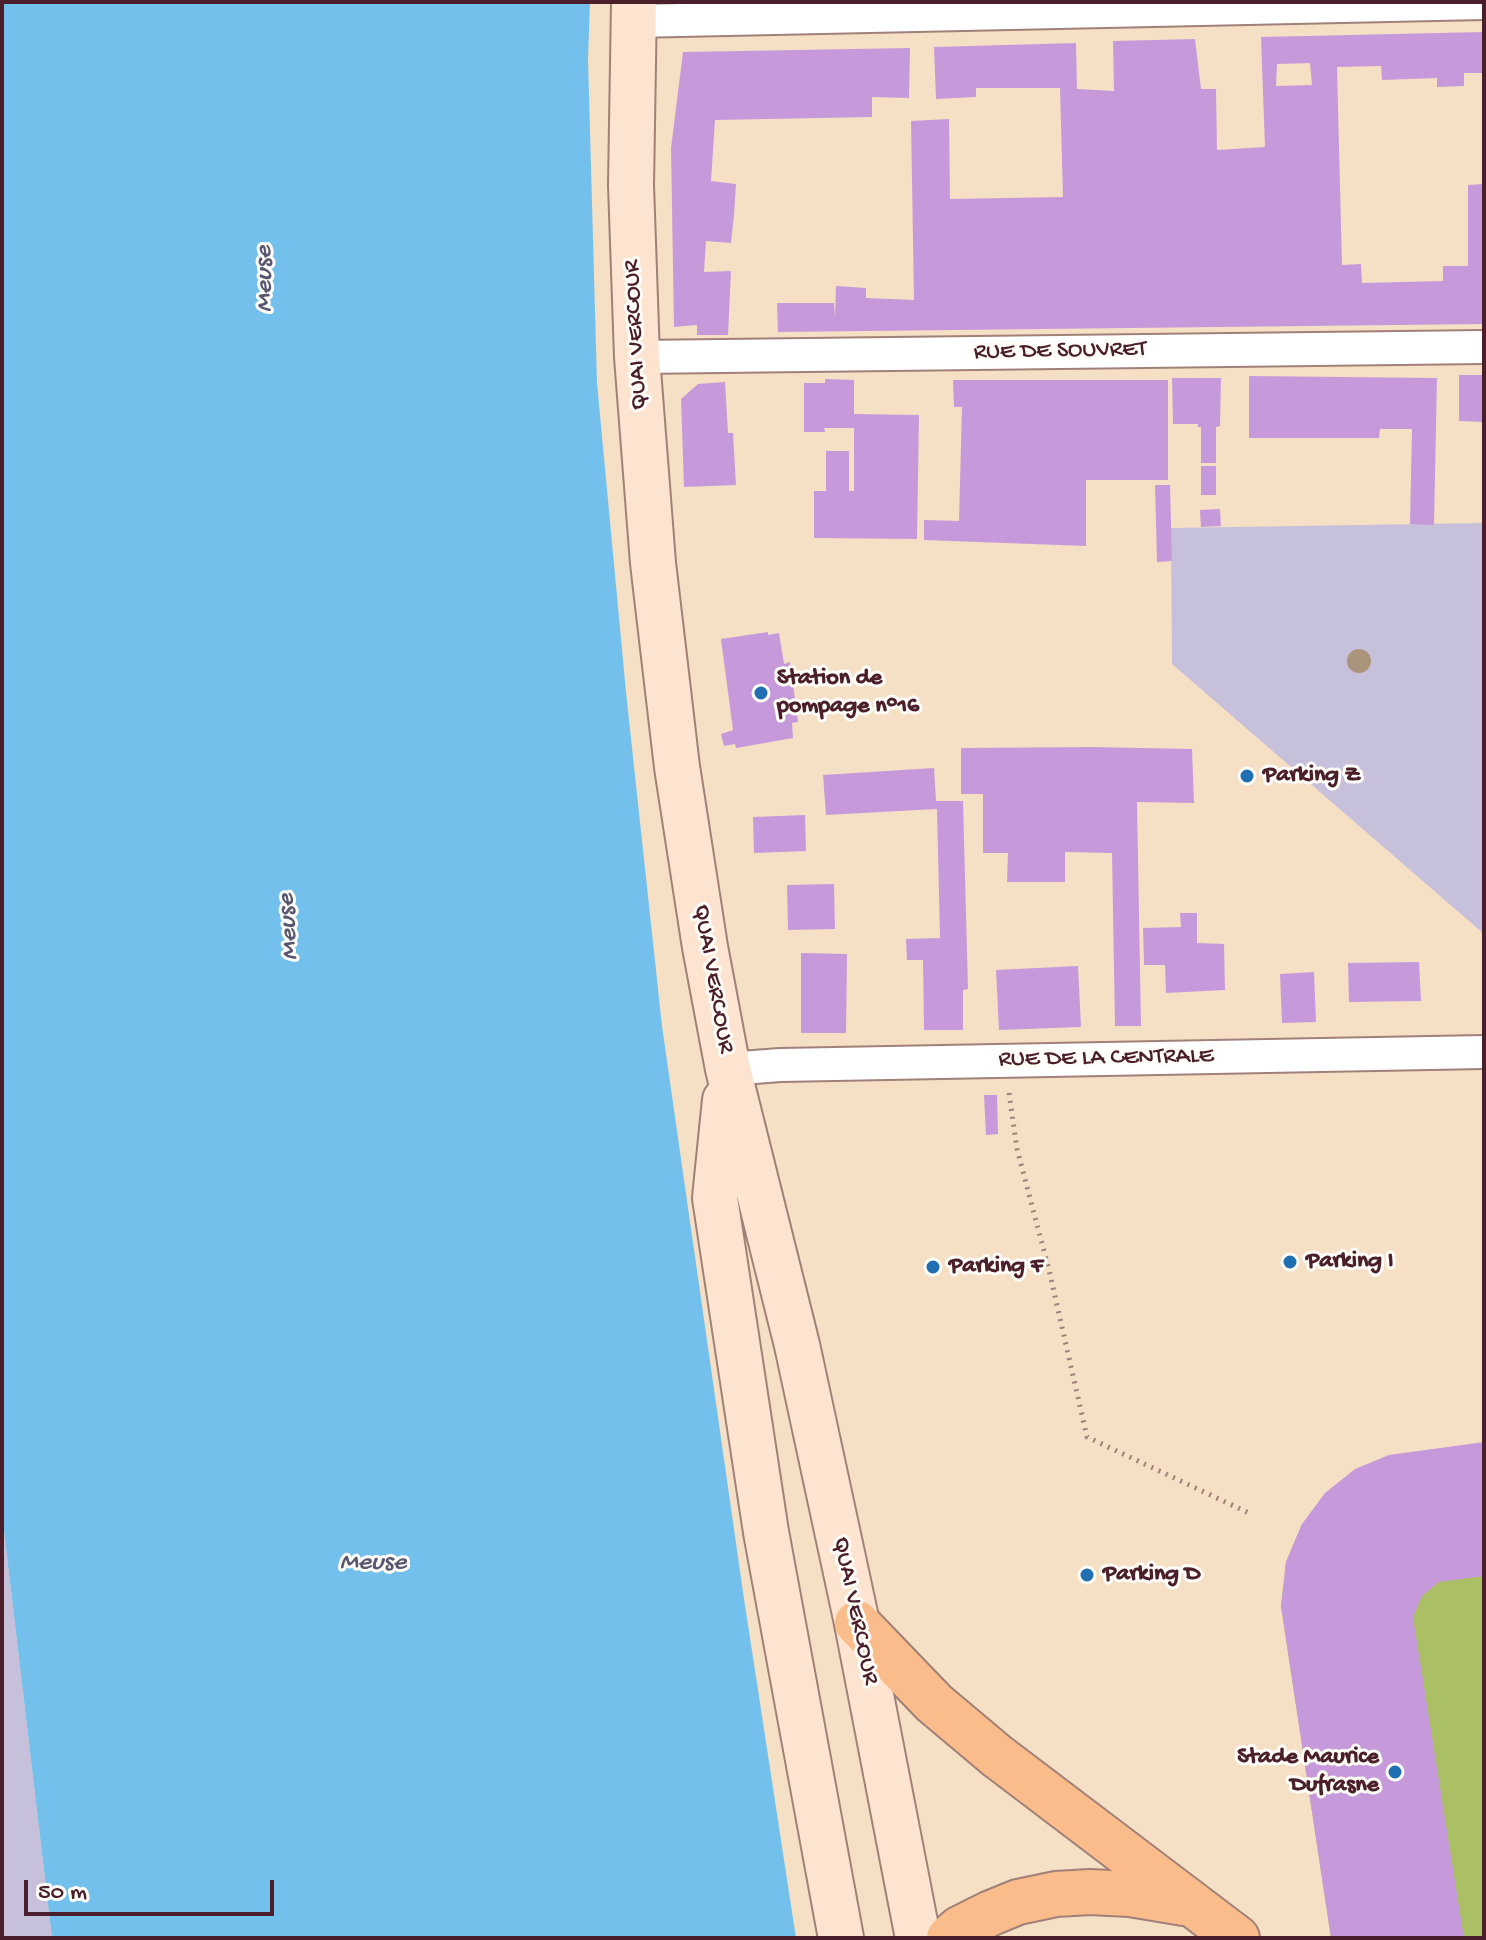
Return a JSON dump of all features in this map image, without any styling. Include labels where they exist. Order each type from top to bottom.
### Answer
[{"type":"highway","points":[[857,1623],[934,1703],[997,1756],[1237,1938]]},
{"type":"highway","points":[[949,1938],[959,1929],[991,1913],[1018,1902],[1056,1894],[1130,1894],[1190,1904]]},
{"type":"main road","name":"QUAI VERCOUR","points":[[633,11],[631,185],[637,357],[653,563],[677,767],[728,1069],[797,1345],[857,1623],[918,1938]]},
{"type":"main road","points":[[728,1069],[715,1198],[766,1532],[841,1938]]},
{"type":"street","points":[[633,11],[1484,3]]},
{"type":"street","name":"RUE DE SOUVRET","points":[[637,357],[1484,347]]},
{"type":"street","name":"RUE DE LA CENTRALE","points":[[728,1069],[780,1065],[1484,1052]]},
{"type":"path","points":[[1003,1061],[1017,1149],[1049,1270],[1087,1437],[1251,1514]]},
{"type":"shaded area","points":[[1484,523],[1484,934],[1172,664],[1171,528]]},
{"type":"shaded area","points":[[2,1514],[52,1938],[2,1938]]},
{"type":"green space","name":"Stade Maurice Dufrasne","points":[[1484,1442],[1484,1938],[1331,1938],[1281,1606],[1286,1562],[1302,1524]]},
{"type":"water","name":"Meuse","points":[[2,2],[590,2],[588,59],[597,383],[626,692],[662,1026],[796,1938],[52,1938],[2,1514]]},
{"type":"building","points":[[1484,32],[1484,73],[1464,73],[1464,86],[1437,87],[1437,78],[1382,80],[1381,66],[1337,67],[1342,265],[1361,264],[1362,283],[1443,281],[1443,266],[1468,266],[1468,185],[1484,184],[1484,324],[778,332],[777,303],[834,303],[835,317],[836,286],[866,288],[866,298],[914,300],[911,121],[949,119],[950,199],[1063,197],[1060,88],[976,88],[976,97],[936,99],[934,47],[1076,43],[1077,89],[1114,91],[1113,41],[1195,39],[1201,89],[1216,89],[1217,150],[1265,147],[1261,37]],"holes":[[[1310,63],[1312,85],[1276,86],[1277,64]]]},
{"type":"building","points":[[910,48],[909,98],[872,97],[872,117],[715,120],[711,181],[736,184],[734,215],[731,243],[706,241],[704,272],[731,271],[728,335],[697,335],[697,325],[674,327],[671,148],[683,52]]},
{"type":"building","points":[[1459,375],[1484,375],[1484,422],[1459,421]]},
{"type":"building","points":[[1249,376],[1437,378],[1434,525],[1410,524],[1412,429],[1380,429],[1379,438],[1249,438]]},
{"type":"building","points":[[1172,378],[1221,378],[1216,463],[1201,463],[1201,427],[1198,424],[1173,424]]},
{"type":"building","points":[[825,379],[854,380],[854,414],[919,415],[917,539],[814,538],[814,491],[826,491],[826,451],[849,451],[849,491],[854,491],[854,428],[804,432],[804,383],[825,383]]},
{"type":"building","points":[[953,380],[1168,380],[1168,480],[1086,480],[1086,546],[924,540],[924,520],[959,521],[962,407],[954,407]]},
{"type":"building","points":[[725,382],[728,433],[733,433],[736,485],[684,487],[681,399],[698,384]]},
{"type":"building","points":[[1201,466],[1216,466],[1216,495],[1201,495]]},
{"type":"building","points":[[1155,485],[1170,485],[1172,561],[1157,562]]},
{"type":"building","points":[[1220,509],[1221,526],[1201,527],[1200,510]]},
{"type":"building","name":"Station de pompage n°16","points":[[768,632],[768,635],[779,633],[784,664],[790,662],[798,722],[792,723],[793,738],[736,748],[735,744],[724,746],[721,734],[733,730],[721,639]]},
{"type":"building","points":[[961,748],[1192,749],[1194,803],[1137,802],[1141,1026],[1115,1026],[1112,853],[1065,852],[1065,882],[1007,882],[1008,853],[983,853],[983,794],[961,794]]},
{"type":"building","points":[[934,768],[936,801],[963,801],[968,989],[963,990],[963,1030],[924,1030],[923,960],[907,960],[906,939],[940,938],[937,809],[826,815],[823,775]]},
{"type":"building","points":[[805,815],[806,851],[754,853],[753,817]]},
{"type":"building","points":[[834,884],[835,929],[788,930],[787,885]]},
{"type":"building","points":[[1180,913],[1197,913],[1197,943],[1224,944],[1225,990],[1166,993],[1165,965],[1144,965],[1143,928],[1181,927]]},
{"type":"building","points":[[801,953],[847,954],[846,1033],[801,1033]]},
{"type":"building","points":[[1419,962],[1421,1001],[1349,1002],[1348,963]]},
{"type":"building","points":[[1078,966],[1081,1027],[999,1030],[996,970]]},
{"type":"building","points":[[1314,972],[1316,1022],[1282,1023],[1280,974]]},
{"type":"building","points":[[984,1095],[997,1095],[998,1134],[986,1135]]},
{"type":"building","name":"Stade Maurice Dufrasne","points":[[1484,1442],[1484,1576],[1439,1582],[1422,1596],[1413,1617],[1464,1938],[1331,1938],[1281,1606],[1286,1562],[1302,1524],[1325,1493],[1355,1469],[1389,1455]]},
{"type":"place","name":"Station de pompage n°16","points":[[761,693]]},
{"type":"place","name":"Parking Z","points":[[1247,776]]},
{"type":"place","name":"Parking I","points":[[1290,1262]]},
{"type":"place","name":"Parking F","points":[[933,1267]]},
{"type":"place","name":"Parking D","points":[[1087,1575]]},
{"type":"place","name":"Stade Maurice Dufrasne","points":[[1395,1772]]}]
